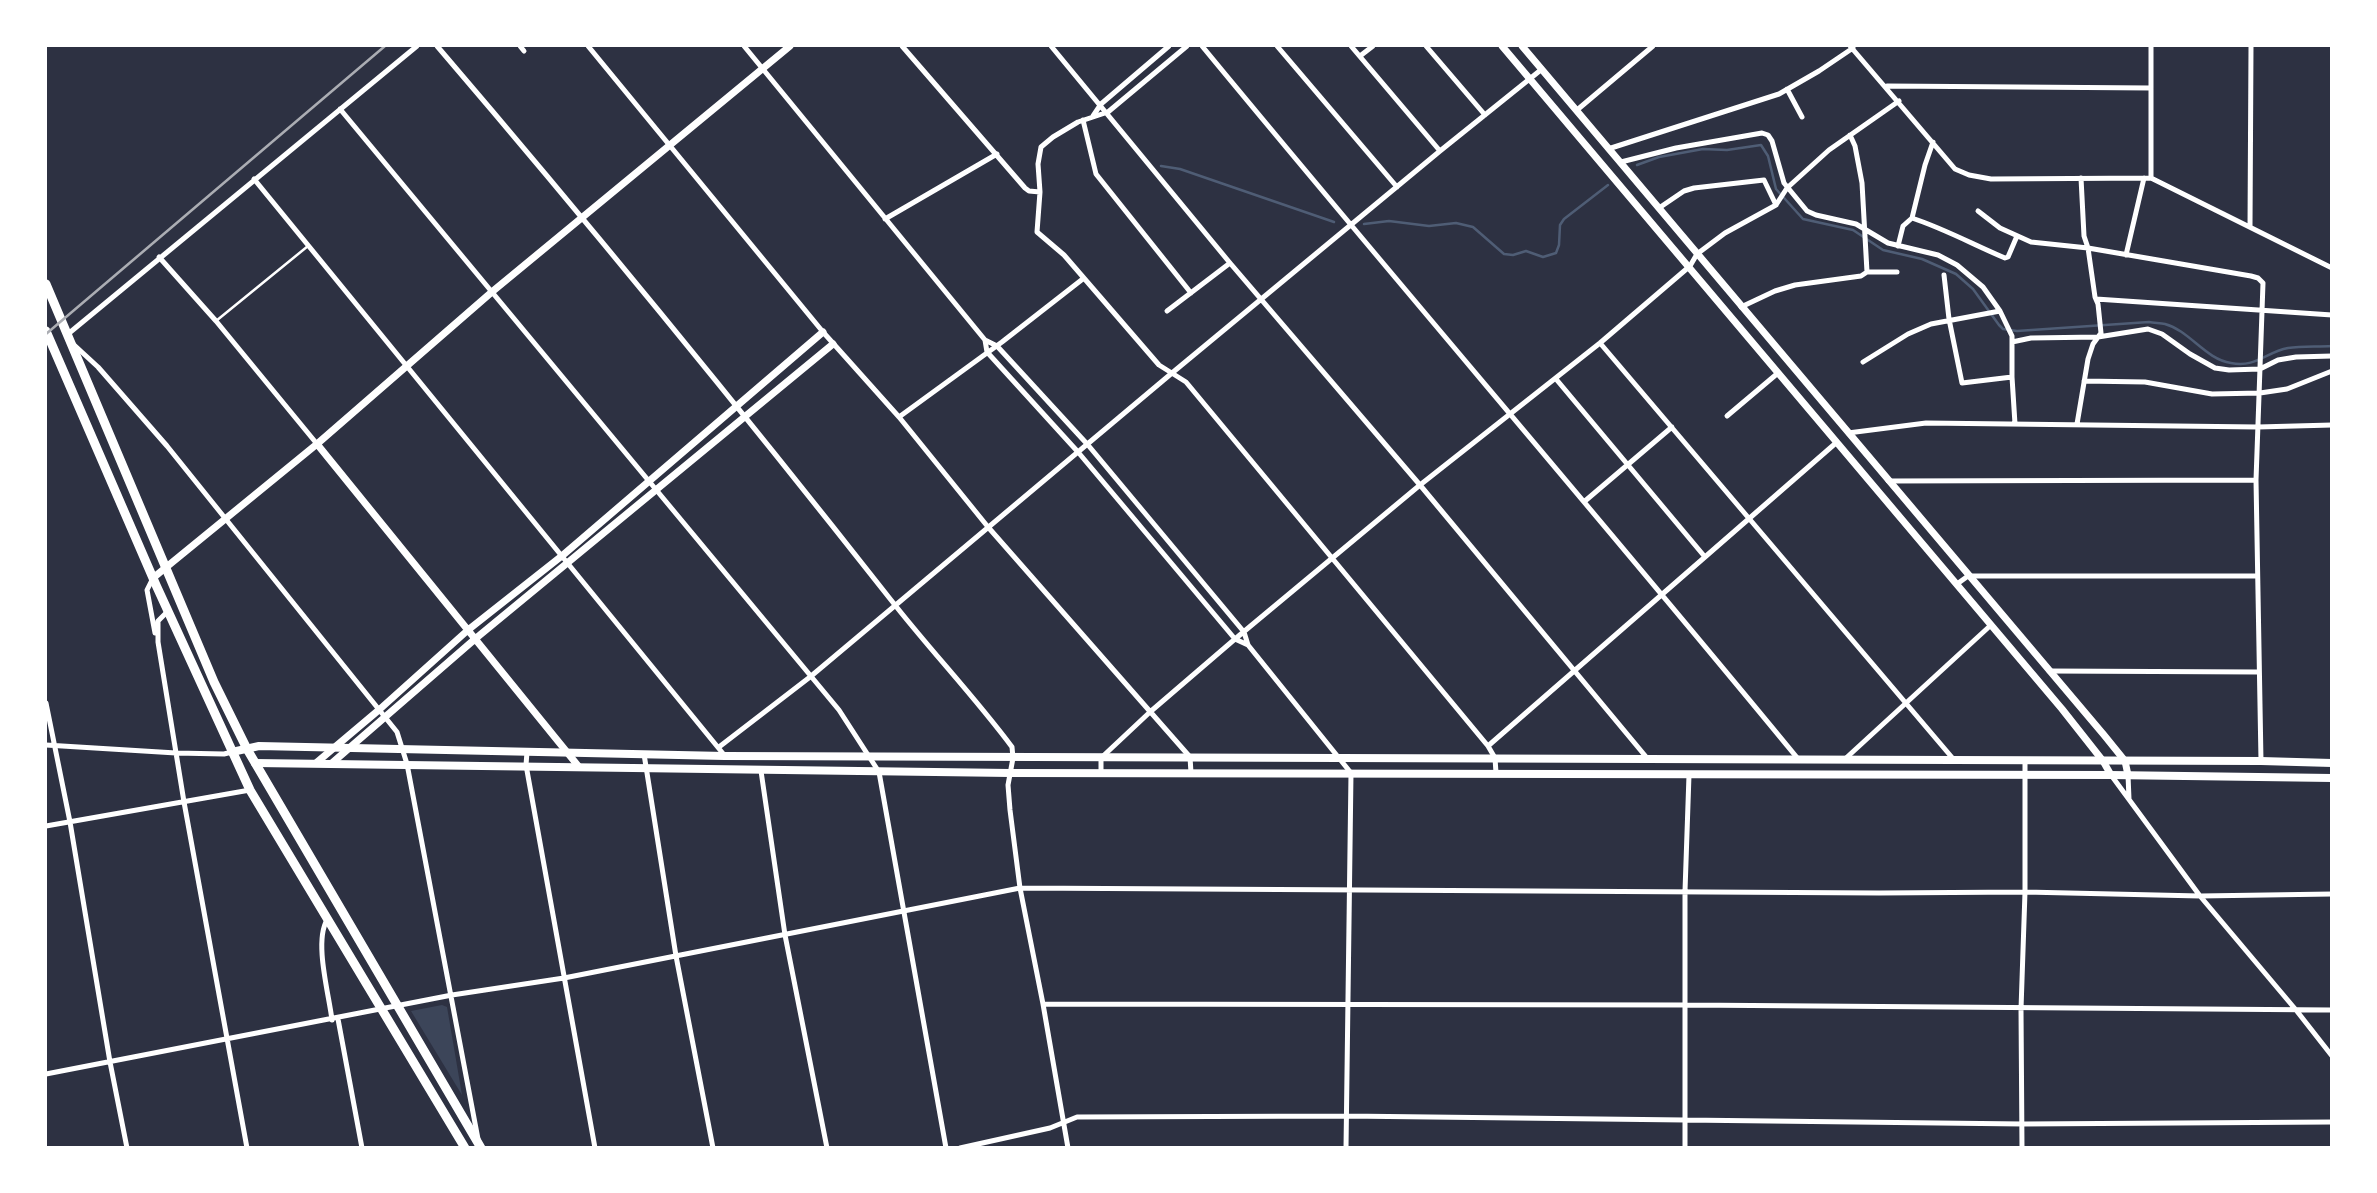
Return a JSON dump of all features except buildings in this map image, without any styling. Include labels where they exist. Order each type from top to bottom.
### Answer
[{"type":"main road","points":[[46,284],[214,682],[247,749],[480,1146]]},
{"type":"main road","points":[[46,331],[49,351],[250,790],[465,1147]]},
{"type":"main road","points":[[232,752],[259,746],[725,756],[2332,763]]},
{"type":"main road","points":[[255,763],[1010,773],[2128,775],[2332,778]]},
{"type":"street","points":[[417,46],[159,257],[70,339],[128,400],[397,732],[404,749],[480,1146]]},
{"type":"street","points":[[437,46],[584,218],[1009,744],[1013,758],[1010,773],[1010,810],[1020,888],[1068,1147]]},
{"type":"street","points":[[588,46],[833,344],[899,417],[988,527],[1190,757],[1191,774]]},
{"type":"street","points":[[744,46],[1159,549],[1236,639],[1248,645]]},
{"type":"street","points":[[247,1147],[147,590],[153,578],[166,567],[317,444],[493,291],[790,46]]},
{"type":"street","points":[[902,46],[1025,188],[1040,192]]},
{"type":"street","points":[[1051,46],[1647,758]]},
{"type":"street","points":[[1093,116],[1101,104],[1169,46]]},
{"type":"street","points":[[1187,46],[1108,112],[1083,120],[1053,136],[1041,147],[1038,164],[1040,192],[1037,232],[1058,248],[1158,365],[1186,382],[1488,746],[1495,758],[1496,774]]},
{"type":"street","points":[[1202,46],[1799,760]]},
{"type":"street","points":[[1278,46],[1397,187]]},
{"type":"street","points":[[1351,46],[1440,151]]},
{"type":"street","points":[[1360,56],[1373,46]]},
{"type":"street","points":[[1426,46],[1485,116]]},
{"type":"street","points":[[1502,46],[1690,266],[2103,761],[2200,897],[2332,1056]]},
{"type":"street","points":[[1522,46],[2125,761],[2129,799]]},
{"type":"street","points":[[1577,110],[1653,46]]},
{"type":"street","points":[[2126,255],[2148,178],[2151,46]]},
{"type":"street","points":[[2250,227],[2251,46]]},
{"type":"street","points":[[1608,149],[1787,89],[1852,47],[1955,169],[1991,179],[2148,178],[2332,268]]},
{"type":"street","points":[[719,747],[810,677],[1350,225],[1542,69]]},
{"type":"street","points":[[1887,86],[2151,88]]},
{"type":"street","points":[[1787,89],[1802,117]]},
{"type":"street","points":[[1101,773],[1101,758],[1150,712],[1244,632],[1420,485],[1601,343],[1690,266],[1697,254],[1725,233],[1776,205],[1787,188],[1829,150],[1899,101]]},
{"type":"street","points":[[340,109],[839,709],[879,772],[946,1147]]},
{"type":"street","points":[[1083,120],[1096,174],[1191,293]]},
{"type":"street","points":[[1620,162],[1676,148],[1762,133],[1772,141],[1787,188],[1807,211],[1856,224],[1888,243],[1938,255],[1983,286],[2008,325],[2012,339],[2015,424]]},
{"type":"street","points":[[1850,135],[1855,146],[1862,183],[1867,272]]},
{"type":"street","points":[[1898,246],[1903,226],[1912,218],[1933,142]]},
{"type":"street","points":[[885,219],[997,154]]},
{"type":"street","points":[[2077,424],[2088,359],[2099,335],[2100,324],[2082,221],[2081,178]]},
{"type":"street","points":[[254,179],[725,756]]},
{"type":"street","points":[[1659,208],[1684,191],[1694,188],[1764,180],[1776,205]]},
{"type":"street","points":[[1978,211],[2000,228],[2031,242],[2088,248],[2258,278],[2263,283],[2256,480],[2261,761]]},
{"type":"street","points":[[1912,218],[1959,235],[2006,258],[2017,236]]},
{"type":"street","points":[[159,257],[216,321],[579,767]]},
{"type":"street","points":[[1167,311],[1230,263]]},
{"type":"street","points":[[1741,307],[1774,290],[1795,285],[1867,272],[1897,272]]},
{"type":"street","points":[[1944,275],[1962,383],[2012,377]]},
{"type":"street","points":[[899,417],[1084,278]]},
{"type":"street","points":[[2096,299],[2332,315]]},
{"type":"street","points":[[1863,362],[1908,334],[1931,324],[2000,311]]},
{"type":"street","points":[[2012,339],[2099,335],[2148,329],[2162,334],[2215,368],[2229,370],[2260,367],[2296,357],[2332,356]]},
{"type":"street","points":[[316,763],[468,630],[563,555],[823,332]]},
{"type":"street","points":[[985,340],[1088,445],[1244,632],[1248,645],[1351,773],[1346,1147]]},
{"type":"street","points":[[1601,343],[1955,761]]},
{"type":"street","points":[[332,763],[475,639],[833,344]]},
{"type":"street","points":[[2084,381],[2145,382],[2213,394],[2260,393],[2287,389],[2332,371]]},
{"type":"street","points":[[1727,416],[1778,373]]},
{"type":"street","points":[[1556,379],[1705,557]]},
{"type":"street","points":[[1795,393],[1807,384]]},
{"type":"street","points":[[1848,433],[1926,423],[2258,427],[2332,425]]},
{"type":"street","points":[[1585,501],[1672,427]]},
{"type":"street","points":[[1488,746],[1837,442]]},
{"type":"street","points":[[1888,481],[2256,480]]},
{"type":"street","points":[[1159,549],[1168,542]]},
{"type":"street","points":[[1957,584],[1968,576],[2256,576]]},
{"type":"street","points":[[158,642],[159,621],[168,611]]},
{"type":"street","points":[[1845,759],[1991,625]]},
{"type":"street","points":[[2049,671],[2258,672]]},
{"type":"street","points":[[46,703],[70,822],[127,1147]]},
{"type":"street","points":[[46,746],[224,754],[232,752]]},
{"type":"street","points":[[527,752],[526,765],[595,1147]]},
{"type":"street","points":[[644,754],[676,956],[713,1147]]},
{"type":"street","points":[[2022,1147],[2025,762]]},
{"type":"street","points":[[761,771],[785,935],[827,1147]]},
{"type":"street","points":[[1685,1147],[1685,891],[1689,775]]},
{"type":"street","points":[[46,827],[250,790]]},
{"type":"street","points":[[46,1074],[452,995],[564,978],[1020,888],[2025,892],[2200,897],[2332,894]]},
{"type":"street","points":[[327,920],[322,929],[322,948],[362,1147]]},
{"type":"street","points":[[1043,1004],[2332,1010]]},
{"type":"street","points":[[960,1147],[1050,1128],[1077,1117],[1346,1116],[2023,1124],[2332,1122]]},
{"type":"lane","points":[[216,321],[308,246]]},
{"type":"shaded area","points":[[442,1005],[447,1007],[462,1095],[411,1011]]},
{"type":"waterway","points":[[1637,165],[1659,157],[1703,149],[1727,150],[1761,145],[1768,156],[1776,189],[1803,219],[1853,230],[1883,250],[1922,259],[1956,274],[1973,289],[2003,329],[2017,331],[2149,322],[2163,324],[2182,332],[2213,356],[2240,364],[2254,362],[2288,348],[2332,346]]},
{"type":"waterway","points":[[1161,166],[1180,169],[1334,222]]},
{"type":"waterway","points":[[1364,224],[1389,221],[1429,226],[1456,223],[1473,227],[1504,254],[1513,255],[1526,251],[1543,257],[1556,253],[1560,225],[1564,219],[1608,185]]},
{"type":"railway","points":[[46,334],[385,46]]}]
